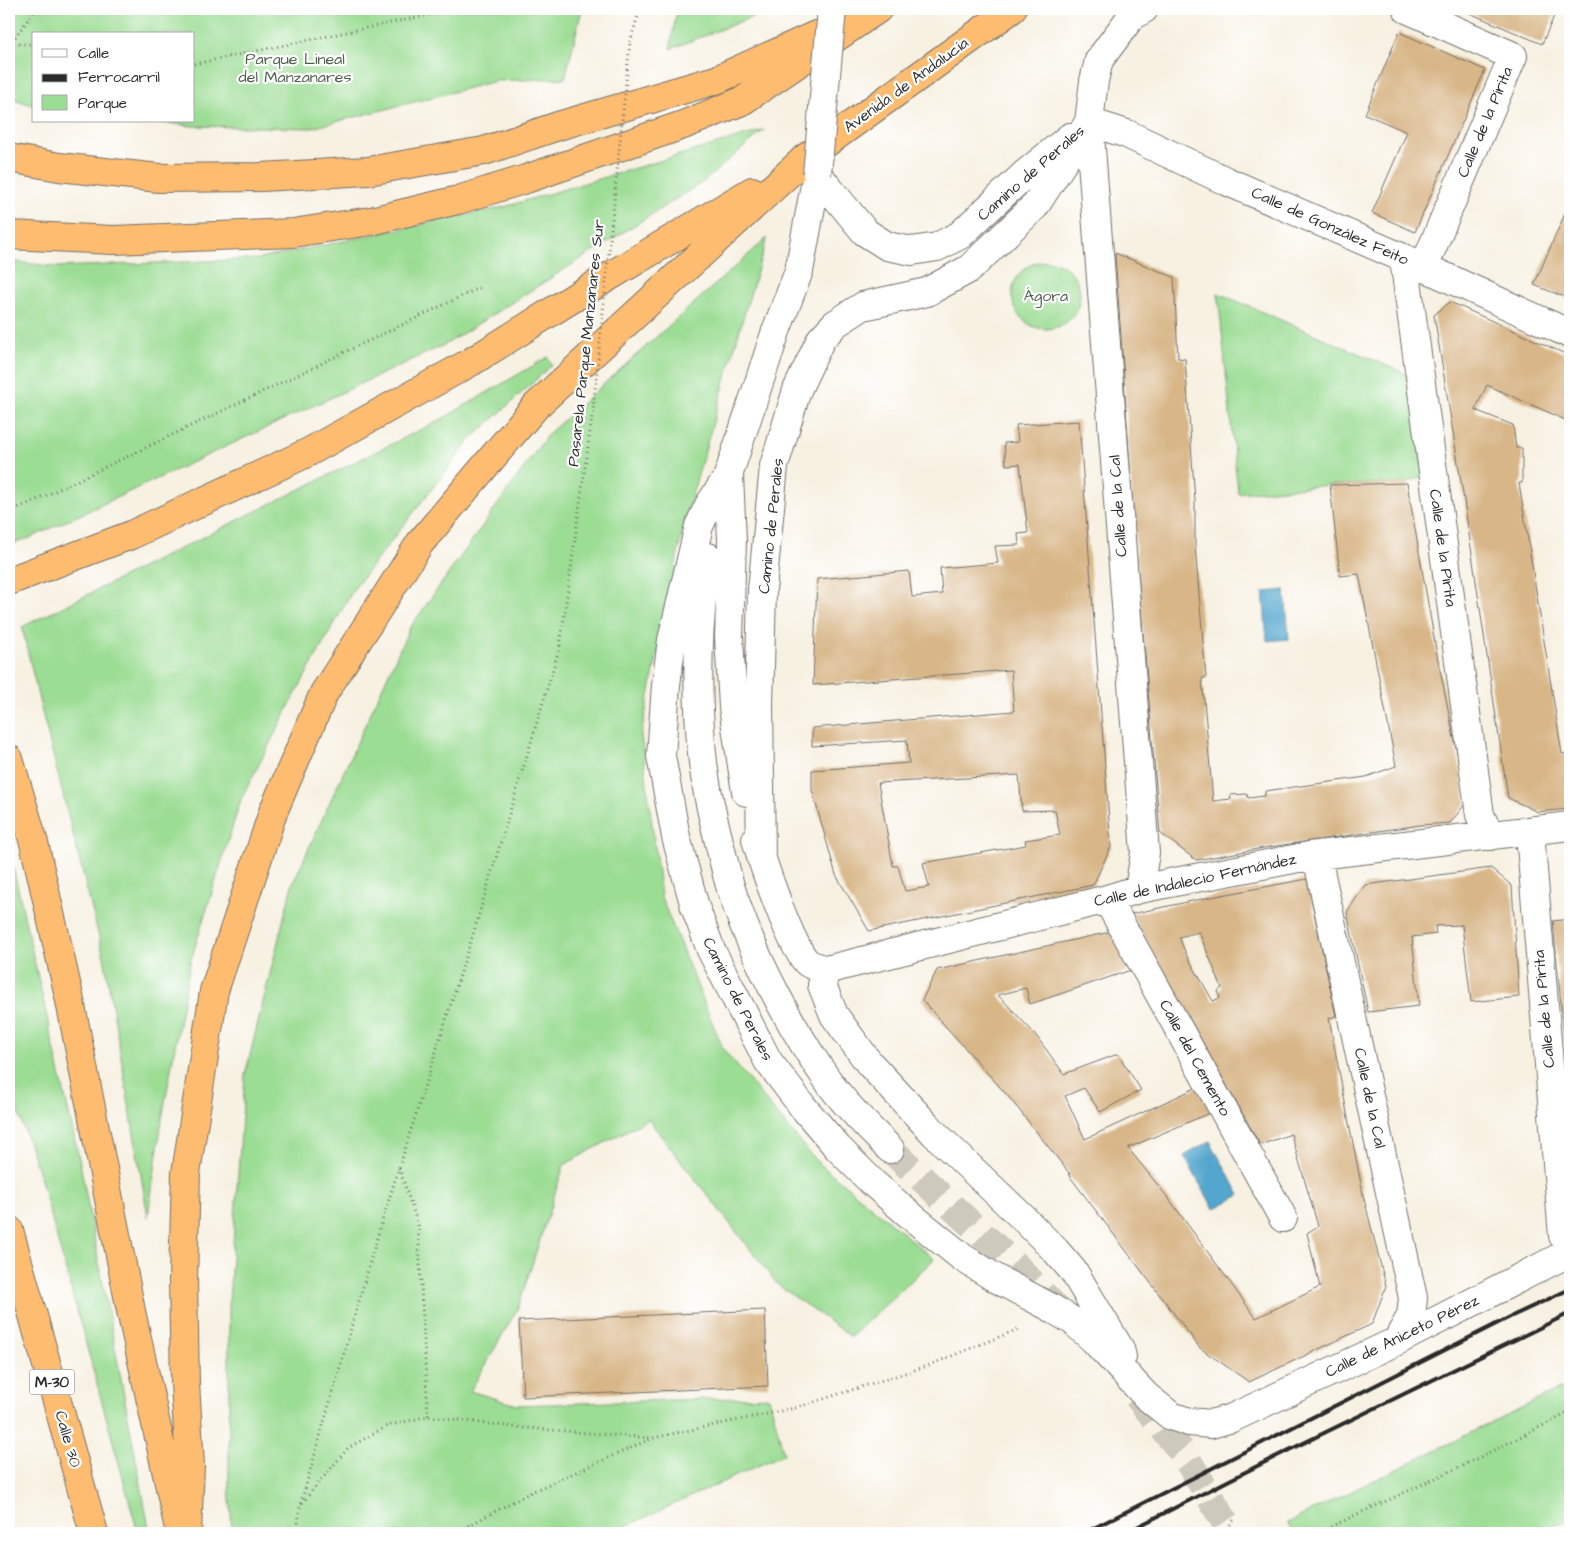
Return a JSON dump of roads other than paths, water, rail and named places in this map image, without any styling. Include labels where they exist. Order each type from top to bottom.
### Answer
[{"type":"highway","points":[[9,158],[160,178],[260,177],[368,171],[484,150],[558,126],[716,80],[876,9]]},
{"type":"highway","points":[[9,235],[113,240],[293,233],[371,221],[458,200],[526,179],[683,125],[742,101],[876,9]]},
{"type":"highway","name":"Avenida de Andalucía","points":[[809,168],[1012,9]]},
{"type":"highway","points":[[9,581],[131,535],[307,453],[471,362],[583,292],[809,168]]},
{"type":"highway","points":[[187,1533],[190,1465],[185,1383],[186,1173],[214,991],[273,812],[324,693],[420,543],[536,406],[809,168]]},
{"type":"highway","points":[[9,759],[34,843],[69,996],[131,1311],[180,1533]]},
{"type":"highway","name":"Calle 30","points":[[9,1230],[94,1533]]},
{"type":"street","name":"Camino de Perales","points":[[832,9],[809,168],[799,271],[776,331],[728,475],[715,517],[706,567],[700,640],[699,689],[702,754],[713,816],[733,897],[761,964],[782,1005],[832,1086],[863,1122],[890,1149]]},
{"type":"street","points":[[1089,122],[1094,81],[1099,60],[1132,17],[1144,9]]},
{"type":"street","name":"Calle de la Pirita","points":[[1407,9],[1513,56],[1414,263],[1480,815],[1490,836]]},
{"type":"street","name":"Camino de Perales","points":[[809,168],[865,232],[887,246],[912,251],[937,247],[960,235],[1026,173],[1089,122]]},
{"type":"street","name":"Camino de Perales","points":[[761,858],[759,705],[762,590],[774,466],[797,390],[821,339],[834,324],[863,306],[927,292],[969,269],[1035,206],[1089,122]]},
{"type":"street","name":"Calle de González Feito","points":[[1089,122],[1127,134],[1226,181],[1570,334]]},
{"type":"street","name":"Calle de la Cal","points":[[1089,122],[1145,854],[1139,890]]},
{"type":"street","name":"Camino de Perales","points":[[728,475],[732,541],[729,637],[733,707],[749,809],[761,858],[790,934],[807,962],[826,970],[822,985],[834,1015],[869,1064],[934,1133],[1022,1217],[1074,1272],[1120,1349],[1126,1374]]},
{"type":"street","name":"Camino de Perales","points":[[728,475],[709,505],[700,526],[672,640],[666,685],[661,756],[676,837],[695,907],[711,950],[768,1061],[803,1107],[838,1148],[873,1183],[963,1258],[1073,1321],[1094,1340],[1146,1396],[1171,1416],[1189,1422],[1211,1424],[1232,1418]]},
{"type":"street","name":"Calle de Indalecio Fernández","points":[[826,970],[1139,890],[1309,856],[1570,826]]},
{"type":"street","name":"Calle de la Pirita","points":[[1534,830],[1531,845],[1562,1226],[1563,1236],[1570,1246]]},
{"type":"street","name":"Calle de la Cal","points":[[1309,856],[1319,866],[1413,1298],[1411,1316],[1397,1341]]},
{"type":"street","name":"Calle del Cemento","points":[[1107,899],[1283,1218]]},
{"type":"street","name":"Calle de Aniceto Pérez","points":[[1232,1418],[1397,1341],[1570,1252]]},
{"type":"water","points":[[1285,590],[1289,639],[1267,641],[1263,592]]},
{"type":"water","points":[[1210,1141],[1240,1195],[1214,1209],[1184,1156]]},
{"type":"tunnel","points":[[890,1149],[1017,1267],[1057,1309]]},
{"type":"tunnel","points":[[1137,1396],[1183,1453],[1232,1533]]},
{"type":"railway","points":[[1084,1533],[1512,1316],[1570,1289]]},
{"type":"railway","points":[[1125,1533],[1281,1454],[1570,1313]]},
{"type":"park label","name":"Parque Lineal del Manzanares","points":[[295,68]]},
{"type":"park label","name":"Ágora","points":[[1046,296]]}]
